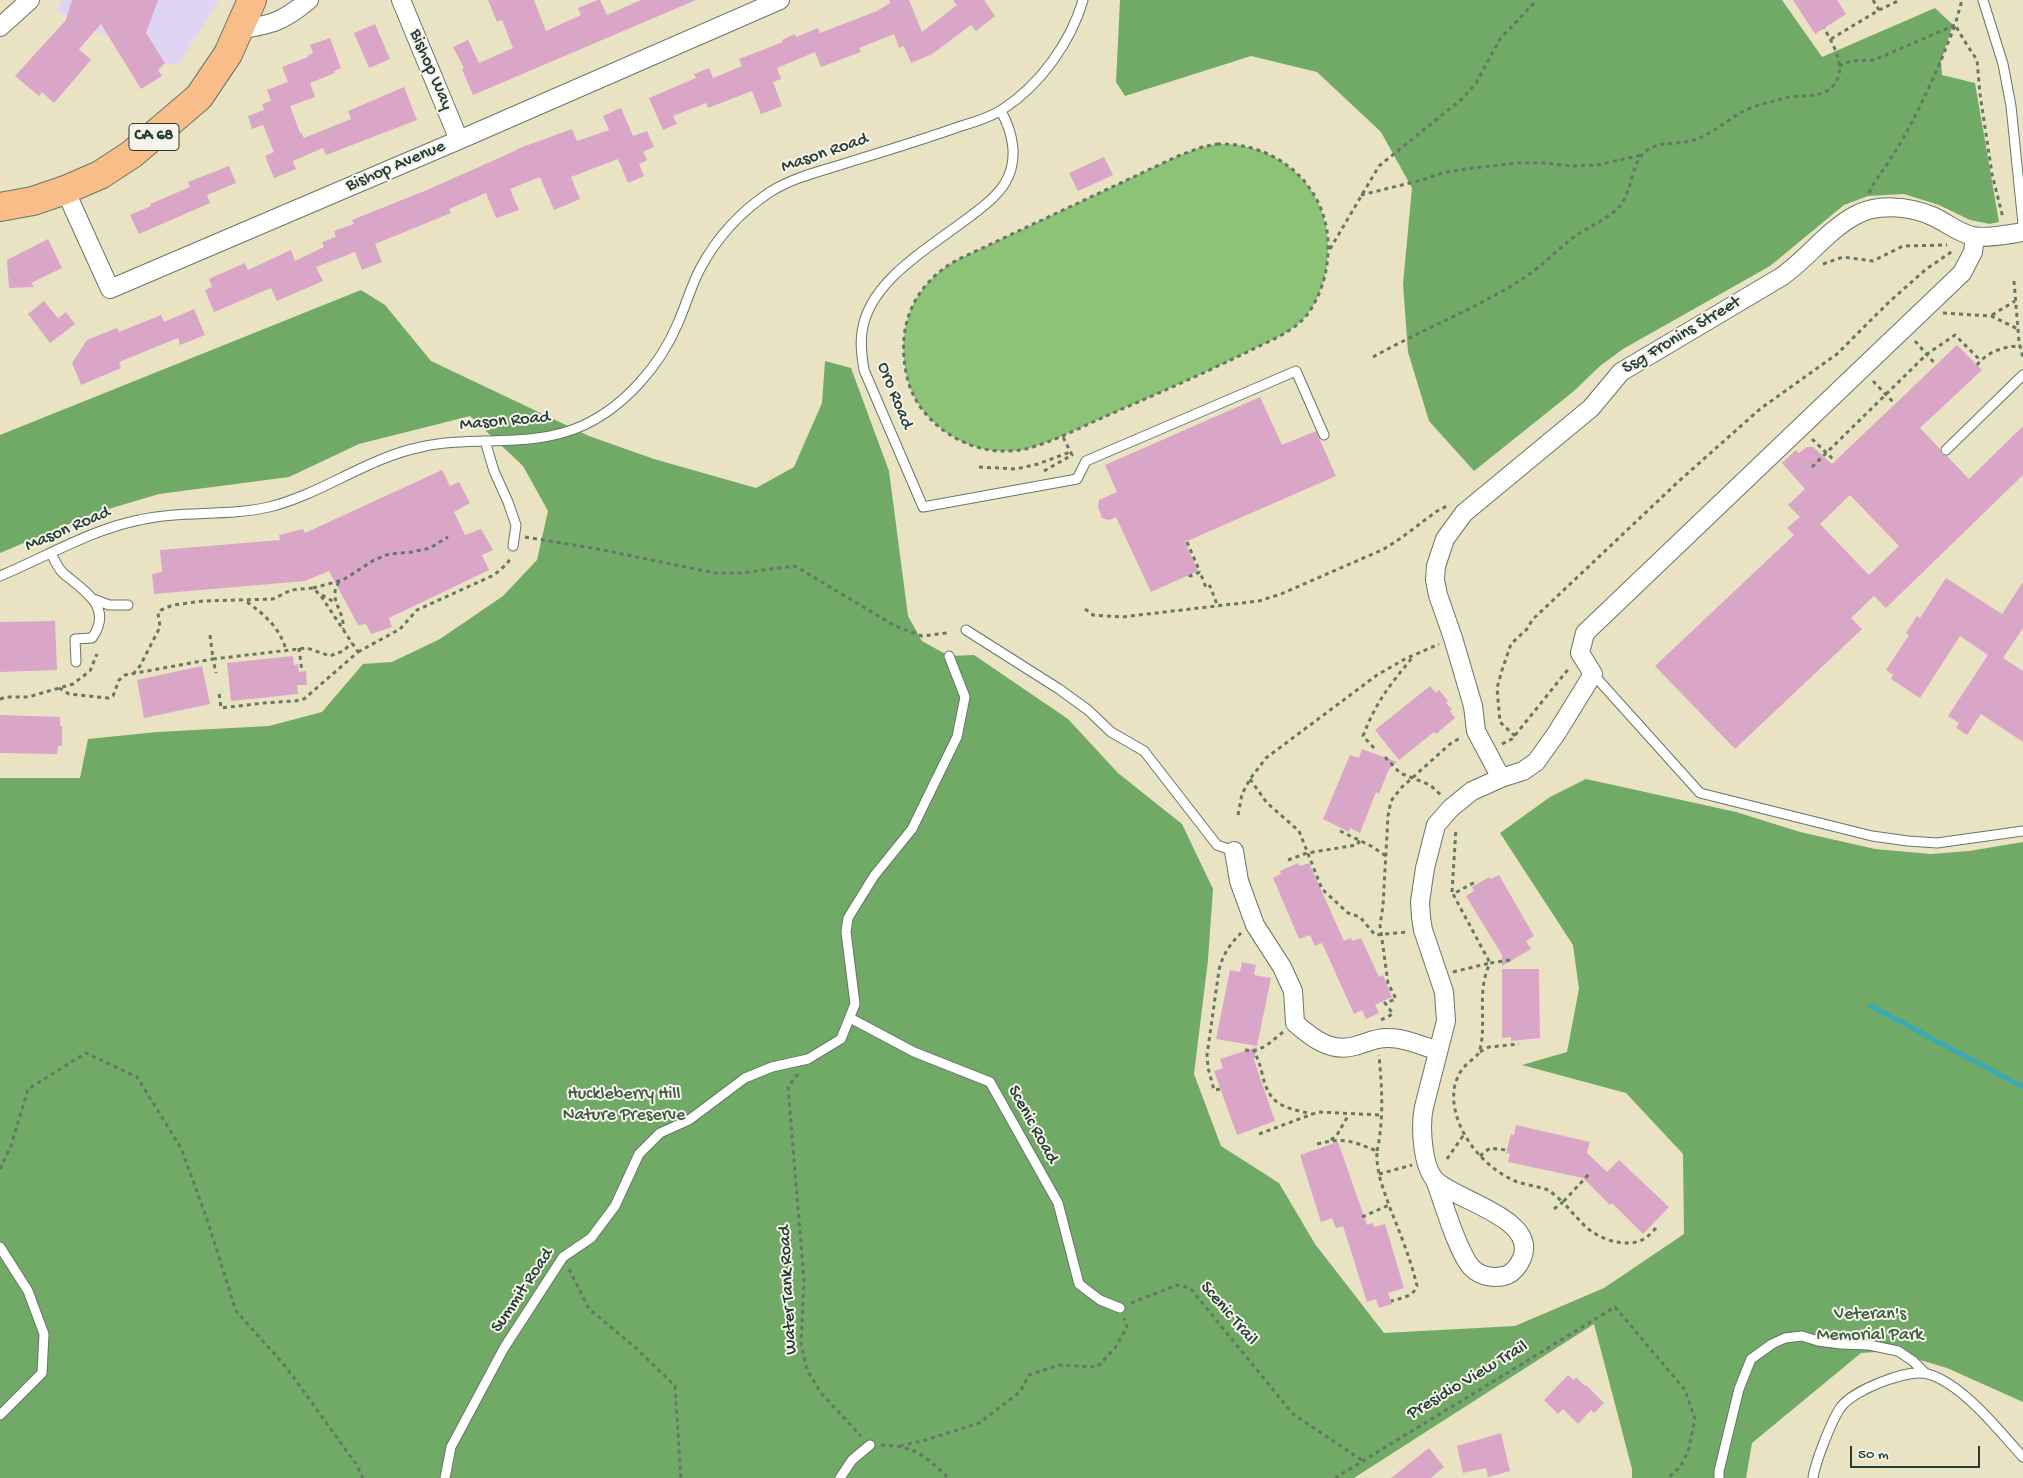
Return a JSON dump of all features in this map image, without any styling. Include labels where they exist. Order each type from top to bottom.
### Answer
[{"type":"main road","name":"CA 68","points":[[0,207],[33,201],[65,190],[100,175],[132,154],[199,97],[228,54],[252,0]]},
{"type":"street","points":[[0,27],[30,0]]},
{"type":"street","points":[[239,30],[272,24],[283,19],[309,0]]},
{"type":"street","name":"Bishop Way","points":[[400,0],[459,140]]},
{"type":"street","name":"Bishop Avenue","points":[[65,190],[110,289],[780,0]]},
{"type":"street","name":"Ssg Fronins Street","points":[[1501,778],[1480,738],[1454,638],[1438,595],[1436,566],[1445,539],[1464,513],[1591,408],[1620,372],[1781,277],[1832,232],[1856,215],[1884,208],[1909,209],[1932,216],[1959,231],[1968,241],[2023,232]]},
{"type":"street","points":[[1435,1180],[1517,1229],[1523,1238],[1525,1250],[1519,1264],[1510,1274],[1498,1278],[1485,1276],[1472,1268],[1462,1252],[1427,1163],[1422,1140],[1421,1121],[1446,1021],[1444,992],[1423,930],[1420,902],[1425,868],[1436,825],[1451,808],[1472,791],[1501,778],[1523,771],[1536,762],[1556,734],[1593,674],[1581,654],[1585,633],[1962,273],[1974,252],[1968,241]]},
{"type":"street","points":[[1234,851],[1239,881],[1254,925],[1282,967],[1293,991],[1295,1023],[1316,1040],[1332,1046],[1353,1047],[1375,1032],[1438,1051]]},
{"type":"lane","name":"Mason Road","points":[[0,576],[94,533],[139,520],[162,516],[246,512],[271,506],[298,497],[405,451],[444,443],[536,440],[582,426],[617,404],[649,372],[677,327],[700,270],[715,244],[745,210],[771,191],[801,177],[938,135],[1001,111],[1027,90],[1047,68],[1065,40],[1080,10],[1082,0]]},
{"type":"lane","points":[[1983,0],[2003,64],[2011,106],[2023,224]]},
{"type":"lane","name":"Oro Road","points":[[1001,111],[1008,124],[1013,154],[1012,169],[1005,184],[986,205],[896,272],[872,304],[862,331],[864,370],[923,507],[1077,479],[1086,461],[1296,371],[1324,435]]},
{"type":"lane","points":[[1946,450],[2023,375]]},
{"type":"lane","points":[[485,441],[494,471],[516,525],[514,546]]},
{"type":"lane","points":[[51,553],[57,566],[92,599],[100,614],[99,624],[92,638],[75,639],[76,662]]},
{"type":"lane","points":[[92,599],[109,605],[128,605]]},
{"type":"lane","points":[[966,630],[1059,689],[1088,710],[1111,732],[1144,751],[1217,845],[1234,851]]},
{"type":"lane","name":"Summit Road","points":[[445,1478],[451,1447],[504,1348],[563,1257],[590,1238],[615,1206],[639,1154],[660,1133],[689,1120],[745,1078],[772,1067],[808,1059],[841,1039],[855,1004],[846,932],[848,918],[874,876],[912,829],[956,736],[964,697],[949,656]]},
{"type":"lane","points":[[1593,674],[1700,793],[1872,836],[1908,841],[1937,843],[2023,831]]},
{"type":"lane","name":"Scenic Road","points":[[850,1018],[914,1052],[990,1082],[1058,1203],[1079,1284],[1100,1300],[1120,1308]]},
{"type":"lane","points":[[0,1247],[28,1291],[44,1334],[42,1373],[0,1415]]},
{"type":"lane","points":[[1719,1478],[1718,1471],[1739,1389],[1751,1359],[1772,1344],[1785,1338],[1802,1336],[1833,1343],[1869,1345],[1898,1351],[1913,1361],[1925,1373],[1953,1387],[1977,1406],[2023,1457]]},
{"type":"lane","points":[[1813,1478],[1819,1455],[1841,1406],[1877,1384],[1917,1372],[1925,1373]]},
{"type":"lane","points":[[840,1478],[852,1460],[870,1445]]},
{"type":"path","points":[[1329,250],[1379,166],[1464,98],[1471,90],[1500,39],[1537,0]]},
{"type":"path","points":[[1873,0],[1879,10]]},
{"type":"path","points":[[1831,39],[1879,10],[1900,0]]},
{"type":"path","points":[[1867,211],[1868,196],[1874,182],[1897,148],[1923,102],[1955,25],[1962,0]]},
{"type":"path","points":[[1839,66],[1851,61],[1874,60],[1955,25]]},
{"type":"path","points":[[1955,25],[1966,45],[1978,60],[1980,94],[1992,174],[2002,218]]},
{"type":"path","points":[[1361,195],[1466,169],[1515,163],[1571,166],[1597,165],[1642,155],[1653,147],[1667,144],[1683,144],[1698,139],[1744,110],[1795,95],[1822,94],[1833,87],[1837,78],[1839,53],[1824,28]]},
{"type":"path","points":[[1230,144],[1247,146],[1264,151],[1293,169],[1311,187],[1324,214],[1328,232],[1329,250],[1326,274],[1319,293],[1306,315],[1288,331],[1207,372],[1062,435],[1025,450],[1000,451],[985,449],[970,445],[946,433],[926,414],[910,390],[904,361],[904,332],[908,317],[921,290],[945,267],[1178,156],[1202,147],[1230,144]]},
{"type":"path","points":[[1373,357],[1425,329],[1444,322],[1525,277],[1576,236],[1619,207],[1626,195],[1635,167],[1642,155]]},
{"type":"path","points":[[1821,264],[1843,257],[1873,261],[1903,246],[1968,241]]},
{"type":"path","points":[[1515,736],[1500,722],[1497,688],[1511,644],[1528,628],[1532,620],[1679,481],[1760,409],[1837,354],[1910,283],[1968,241]]},
{"type":"path","points":[[2014,281],[2018,329],[2023,358]]},
{"type":"path","points":[[1991,316],[2015,301]]},
{"type":"path","points":[[1930,305],[1939,313],[1991,316],[2018,329]]},
{"type":"path","points":[[1904,330],[1936,365]]},
{"type":"path","points":[[1812,467],[1927,354],[1955,336],[1981,361]]},
{"type":"path","points":[[1978,366],[1981,361],[1996,350],[2006,346],[2020,346]]},
{"type":"path","points":[[1862,370],[1895,404]]},
{"type":"path","points":[[1801,428],[1835,461]]},
{"type":"path","points":[[979,467],[1016,469],[1071,454],[1062,435]]},
{"type":"path","points":[[1085,609],[1093,615],[1122,617],[1259,601],[1323,577],[1384,549],[1447,506],[1455,506],[1464,513]]},
{"type":"path","points":[[133,674],[140,666],[160,626],[158,613],[162,610],[173,606],[203,601],[272,600],[291,590],[313,588],[340,581],[374,560],[389,554],[430,548],[448,537]]},
{"type":"path","points":[[524,537],[598,549],[715,573],[741,573],[795,566],[895,626],[922,636],[947,633]]},
{"type":"path","points":[[1187,542],[1206,588],[1210,586],[1218,607]]},
{"type":"path","points":[[219,693],[221,708],[295,701],[310,695],[358,652],[400,629],[417,610],[494,575],[507,564],[512,556],[506,555]]},
{"type":"path","points":[[1189,575],[1200,572]]},
{"type":"path","points":[[340,581],[334,590],[334,598],[344,619],[343,629]]},
{"type":"path","points":[[313,588],[358,652]]},
{"type":"path","points":[[318,593],[337,604]]},
{"type":"path","points":[[246,601],[271,621],[284,642],[286,650]]},
{"type":"path","points":[[210,635],[216,673]]},
{"type":"path","points":[[1238,815],[1242,794],[1250,779],[1266,758],[1377,675],[1405,659],[1454,638]]},
{"type":"path","points":[[59,688],[69,694],[108,698],[113,696],[119,680],[133,674],[213,659],[299,648],[307,648],[330,656],[336,656],[352,643]]},
{"type":"path","points":[[299,648],[302,672]]},
{"type":"path","points":[[0,699],[6,697],[28,697],[73,684],[90,671],[97,654]]},
{"type":"path","points":[[1391,1301],[1409,1296],[1415,1292],[1417,1286],[1390,1205],[1380,1183],[1377,1151],[1381,1128],[1382,1089],[1375,1032],[1393,1014],[1385,1003],[1396,999],[1388,983],[1380,925],[1388,816],[1391,801],[1401,788],[1450,744],[1463,736],[1503,744],[1515,736],[1581,654]]},
{"type":"path","points":[[1374,748],[1363,736],[1371,714],[1380,697],[1412,657]]},
{"type":"path","points":[[1385,757],[1394,769],[1406,777],[1430,785],[1437,791]]},
{"type":"path","points":[[1250,779],[1267,803],[1299,831],[1322,889],[1348,913],[1360,917],[1376,935],[1393,933]]},
{"type":"path","points":[[1451,808],[1457,815],[1452,892]]},
{"type":"path","points":[[1340,831],[1360,840],[1386,856]]},
{"type":"path","points":[[1288,860],[1307,853],[1357,846],[1360,840]]},
{"type":"path","points":[[1477,881],[1453,894],[1490,963]]},
{"type":"path","points":[[1220,1089],[1214,1090],[1208,1068],[1207,1055],[1219,970],[1222,958],[1231,943],[1243,930],[1254,925]]},
{"type":"path","points":[[1464,970],[1510,960]]},
{"type":"path","points":[[1479,1053],[1482,993],[1485,973],[1490,963]]},
{"type":"path","points":[[1245,1050],[1254,1051],[1266,1046],[1295,1023]]},
{"type":"path","points":[[1519,1044],[1489,1048],[1479,1053],[1464,1066],[1458,1076],[1454,1090],[1454,1108],[1459,1124],[1480,1156],[1514,1180],[1549,1191],[1563,1202],[1585,1226],[1602,1237],[1622,1243],[1634,1243],[1645,1239],[1658,1226]]},
{"type":"path","points":[[1254,1051],[1261,1063],[1266,1087],[1273,1101],[1312,1114]]},
{"type":"path","points":[[0,1169],[11,1146],[28,1089],[86,1052],[137,1077],[181,1148],[206,1216],[236,1312],[286,1367],[356,1464],[363,1478]]},
{"type":"path","name":"Water Tank Road","points":[[808,1059],[788,1087],[804,1281],[801,1344],[807,1370],[821,1393],[870,1445]]},
{"type":"path","points":[[1259,1134],[1318,1112],[1381,1116]]},
{"type":"path","points":[[1330,1141],[1337,1135],[1348,1114]]},
{"type":"path","points":[[1447,1159],[1465,1133]]},
{"type":"path","points":[[1317,1144],[1345,1140],[1377,1151]]},
{"type":"path","points":[[1480,1156],[1490,1148],[1506,1150]]},
{"type":"path","points":[[1379,1174],[1408,1166]]},
{"type":"path","points":[[1554,1209],[1589,1174]]},
{"type":"path","points":[[1362,1217],[1390,1205]]},
{"type":"path","points":[[563,1257],[589,1309],[636,1348],[675,1386],[681,1478]]},
{"type":"path","name":"Scenic Trail","points":[[1120,1308],[1177,1285],[1190,1288],[1293,1414],[1363,1461]]},
{"type":"path","name":"Presidio View Trail","points":[[1335,1478],[1616,1307],[1685,1390],[1695,1419],[1688,1452],[1680,1467],[1668,1478]]},
{"type":"path","points":[[870,1445],[900,1446],[980,1423],[1020,1392],[1029,1375],[1059,1365],[1097,1367],[1115,1348],[1127,1327],[1120,1308]]},
{"type":"path","points":[[900,1446],[928,1458],[948,1478]]},
{"type":"shaded area","points":[[61,0],[219,0],[178,65],[165,63],[141,89],[110,38],[57,11]]},
{"type":"green space","points":[[1120,0],[1782,0],[1822,57],[1935,8],[1953,25],[1941,61],[1942,75],[1975,83],[1999,222],[1990,224],[1970,220],[1939,205],[1904,194],[1868,196],[1844,205],[1770,266],[1623,349],[1474,471],[1429,421],[1408,352],[1403,284],[1412,188],[1381,132],[1317,72],[1251,56],[1125,96],[1116,82]]},
{"type":"green space","points":[[1217,144],[1241,146],[1264,152],[1284,163],[1301,177],[1314,195],[1323,216],[1328,239],[1327,264],[1318,297],[1301,321],[1280,336],[1199,375],[1059,437],[1026,449],[1001,451],[970,445],[955,438],[930,418],[912,392],[907,377],[904,340],[906,324],[912,308],[930,280],[959,259],[1178,156],[1202,147]]},
{"type":"green space","points":[[361,290],[385,305],[431,361],[589,436],[654,459],[756,488],[794,467],[822,403],[825,361],[851,368],[889,471],[908,616],[922,641],[949,656],[974,655],[1068,719],[1118,773],[1182,824],[1213,889],[1208,960],[1194,1074],[1221,1146],[1279,1183],[1315,1244],[1384,1333],[1515,1326],[1604,1288],[1684,1234],[1683,1154],[1626,1093],[1522,1065],[1567,1052],[1579,989],[1573,945],[1500,833],[1550,797],[1586,779],[1736,812],[1800,832],[1875,849],[1931,854],[1969,851],[2023,842],[2023,1402],[1947,1368],[1890,1351],[1861,1353],[1752,1443],[1746,1478],[1632,1478],[1632,1469],[1594,1324],[1354,1478],[0,1478],[0,778],[80,778],[88,739],[157,732],[269,726],[322,712],[363,664],[392,662],[440,639],[503,596],[537,560],[548,511],[523,466],[470,416],[359,444],[289,477],[159,494],[95,513],[0,553],[0,435]]},
{"type":"building","points":[[72,0],[158,0],[146,33],[165,63],[158,70],[162,76],[141,89],[101,24],[79,49],[91,60],[54,103],[42,92],[39,96],[15,76],[66,20]]},
{"type":"building","points":[[488,0],[534,0],[546,31],[581,15],[578,8],[598,0],[600,0],[607,15],[641,0],[696,0],[473,95],[462,69],[464,68],[453,47],[468,40],[479,63],[513,48],[502,20],[497,22]]},
{"type":"building","points":[[889,0],[909,0],[922,32],[957,5],[953,0],[984,0],[995,16],[976,31],[971,25],[932,54],[911,63],[904,46],[899,48],[894,34],[859,48],[861,52],[821,67],[815,52],[777,68],[781,79],[773,82],[782,106],[761,114],[752,91],[708,108],[706,103],[673,116],[677,124],[663,130],[649,98],[696,78],[694,74],[709,68],[713,78],[742,66],[739,59],[783,42],[782,40],[795,34],[796,37],[818,28],[820,33],[877,11],[890,3]]},
{"type":"building","points":[[1793,0],[1837,0],[1846,14],[1815,34]]},
{"type":"building","points":[[375,24],[390,59],[369,68],[354,33]]},
{"type":"building","points":[[330,38],[341,68],[334,71],[335,73],[310,83],[315,97],[290,106],[300,133],[304,138],[351,119],[348,111],[404,87],[417,120],[326,155],[323,148],[293,161],[296,169],[274,178],[265,156],[274,152],[263,125],[252,129],[248,116],[264,110],[262,104],[271,101],[267,90],[288,82],[282,67],[308,57],[313,53],[310,45]]},
{"type":"building","points":[[621,108],[633,136],[647,131],[654,147],[643,152],[647,160],[639,164],[644,176],[628,183],[618,159],[571,177],[580,199],[554,210],[540,177],[510,189],[519,210],[496,218],[486,193],[449,209],[451,213],[375,244],[382,262],[362,270],[355,252],[316,267],[323,281],[277,301],[271,288],[214,312],[205,290],[212,287],[209,279],[245,263],[248,270],[291,250],[295,261],[324,247],[322,242],[336,237],[334,231],[354,224],[352,220],[427,190],[517,149],[572,129],[577,141],[609,130],[603,116]]},
{"type":"building","points":[[1104,157],[1113,175],[1078,191],[1069,173]]},
{"type":"building","points":[[229,166],[236,183],[207,195],[210,203],[139,234],[130,215],[151,206],[150,204],[190,187],[188,182]]},
{"type":"building","points":[[48,239],[62,268],[31,283],[34,287],[9,288],[7,260]]},
{"type":"building","points":[[44,301],[58,318],[66,312],[75,324],[50,343],[28,314]]},
{"type":"building","points":[[194,309],[205,335],[180,345],[178,338],[119,362],[121,368],[81,385],[72,363],[87,340],[117,328],[119,332],[161,315],[164,322]]},
{"type":"building","points":[[1957,345],[1982,370],[1920,428],[1940,449],[1941,454],[1947,456],[1969,479],[2023,426],[2023,475],[1886,608],[1874,596],[1851,618],[1862,629],[1735,749],[1655,666],[1794,535],[1787,528],[1800,517],[1788,505],[1805,489],[1782,463],[1796,450],[1799,453],[1807,447],[1813,447],[1832,464]],"holes":[[[1850,495],[1899,546],[1869,575],[1820,524]]]},
{"type":"building","points":[[1260,397],[1282,445],[1316,431],[1336,476],[1185,542],[1198,571],[1151,592],[1116,517],[1109,520],[1102,518],[1098,507],[1099,500],[1117,492],[1105,465]]},
{"type":"building","points":[[442,470],[450,486],[459,482],[470,503],[454,512],[465,535],[481,529],[493,550],[482,555],[489,570],[389,618],[392,627],[371,634],[366,624],[358,625],[329,571],[305,581],[154,594],[152,574],[162,572],[160,550],[280,540],[279,535],[303,529],[305,533]]},
{"type":"building","points":[[1946,578],[2002,614],[2023,582],[2023,628],[2003,658],[2023,671],[2023,742],[1981,714],[1967,735],[1956,728],[1959,723],[1948,716],[1988,655],[1960,636],[1920,698],[1891,679],[1893,675],[1886,670],[1909,635],[1906,633],[1917,616],[1920,618]]},
{"type":"building","points":[[55,621],[57,670],[0,672],[0,622]]},
{"type":"building","points":[[293,656],[294,665],[298,664],[299,672],[306,671],[307,685],[297,685],[298,694],[231,701],[227,663]]},
{"type":"building","points":[[202,666],[210,704],[144,718],[137,680]]},
{"type":"building","points":[[1430,686],[1436,693],[1439,690],[1448,701],[1446,703],[1452,709],[1450,711],[1455,718],[1399,760],[1375,730]]},
{"type":"building","points":[[0,715],[60,717],[62,746],[58,746],[57,754],[0,753]]},
{"type":"building","points":[[1362,749],[1397,762],[1389,769],[1379,794],[1376,792],[1360,833],[1350,828],[1349,832],[1323,819],[1350,755],[1359,758]]},
{"type":"building","points":[[1298,863],[1300,866],[1309,863],[1344,941],[1351,938],[1352,941],[1361,938],[1379,977],[1383,975],[1392,997],[1375,1005],[1379,1013],[1366,1019],[1362,1010],[1354,1014],[1322,943],[1315,946],[1310,935],[1299,939],[1273,878],[1281,874],[1280,871]]},
{"type":"building","points":[[1499,875],[1534,936],[1526,941],[1531,949],[1502,966],[1502,955],[1466,896],[1474,891],[1472,887],[1489,877],[1490,879]]},
{"type":"building","points":[[1242,962],[1256,965],[1254,975],[1271,978],[1257,1046],[1216,1039],[1230,970],[1240,972]]},
{"type":"building","points":[[1502,969],[1539,969],[1540,1038],[1511,1041],[1511,1037],[1502,1038]]},
{"type":"building","points":[[1257,1047],[1254,1060],[1275,1121],[1237,1135],[1214,1071],[1223,1068],[1220,1059]]},
{"type":"building","points":[[1516,1125],[1590,1142],[1587,1153],[1607,1172],[1619,1160],[1669,1207],[1643,1234],[1612,1203],[1610,1205],[1583,1178],[1508,1162],[1510,1154],[1506,1153],[1511,1134],[1514,1135]]},
{"type":"building","points":[[1338,1142],[1367,1225],[1372,1223],[1374,1227],[1385,1224],[1404,1288],[1388,1293],[1392,1304],[1379,1308],[1376,1299],[1367,1302],[1343,1226],[1336,1228],[1332,1218],[1321,1222],[1300,1155]]},
{"type":"building","points":[[1568,1375],[1574,1380],[1576,1377],[1604,1403],[1594,1413],[1591,1410],[1578,1424],[1563,1409],[1558,1414],[1544,1400]]},
{"type":"building","points":[[1501,1433],[1510,1471],[1488,1477],[1486,1468],[1463,1473],[1457,1446]]},
{"type":"building","points":[[1429,1448],[1444,1467],[1431,1478],[1391,1478]]},
{"type":"waterway","points":[[1871,1006],[2023,1087]]},
{"type":"park label","name":"Huckleberry Hill Nature Preserve","points":[[624,1105]]},
{"type":"park label","name":"Veteran's Memorial Park","points":[[1870,1325]]}]
